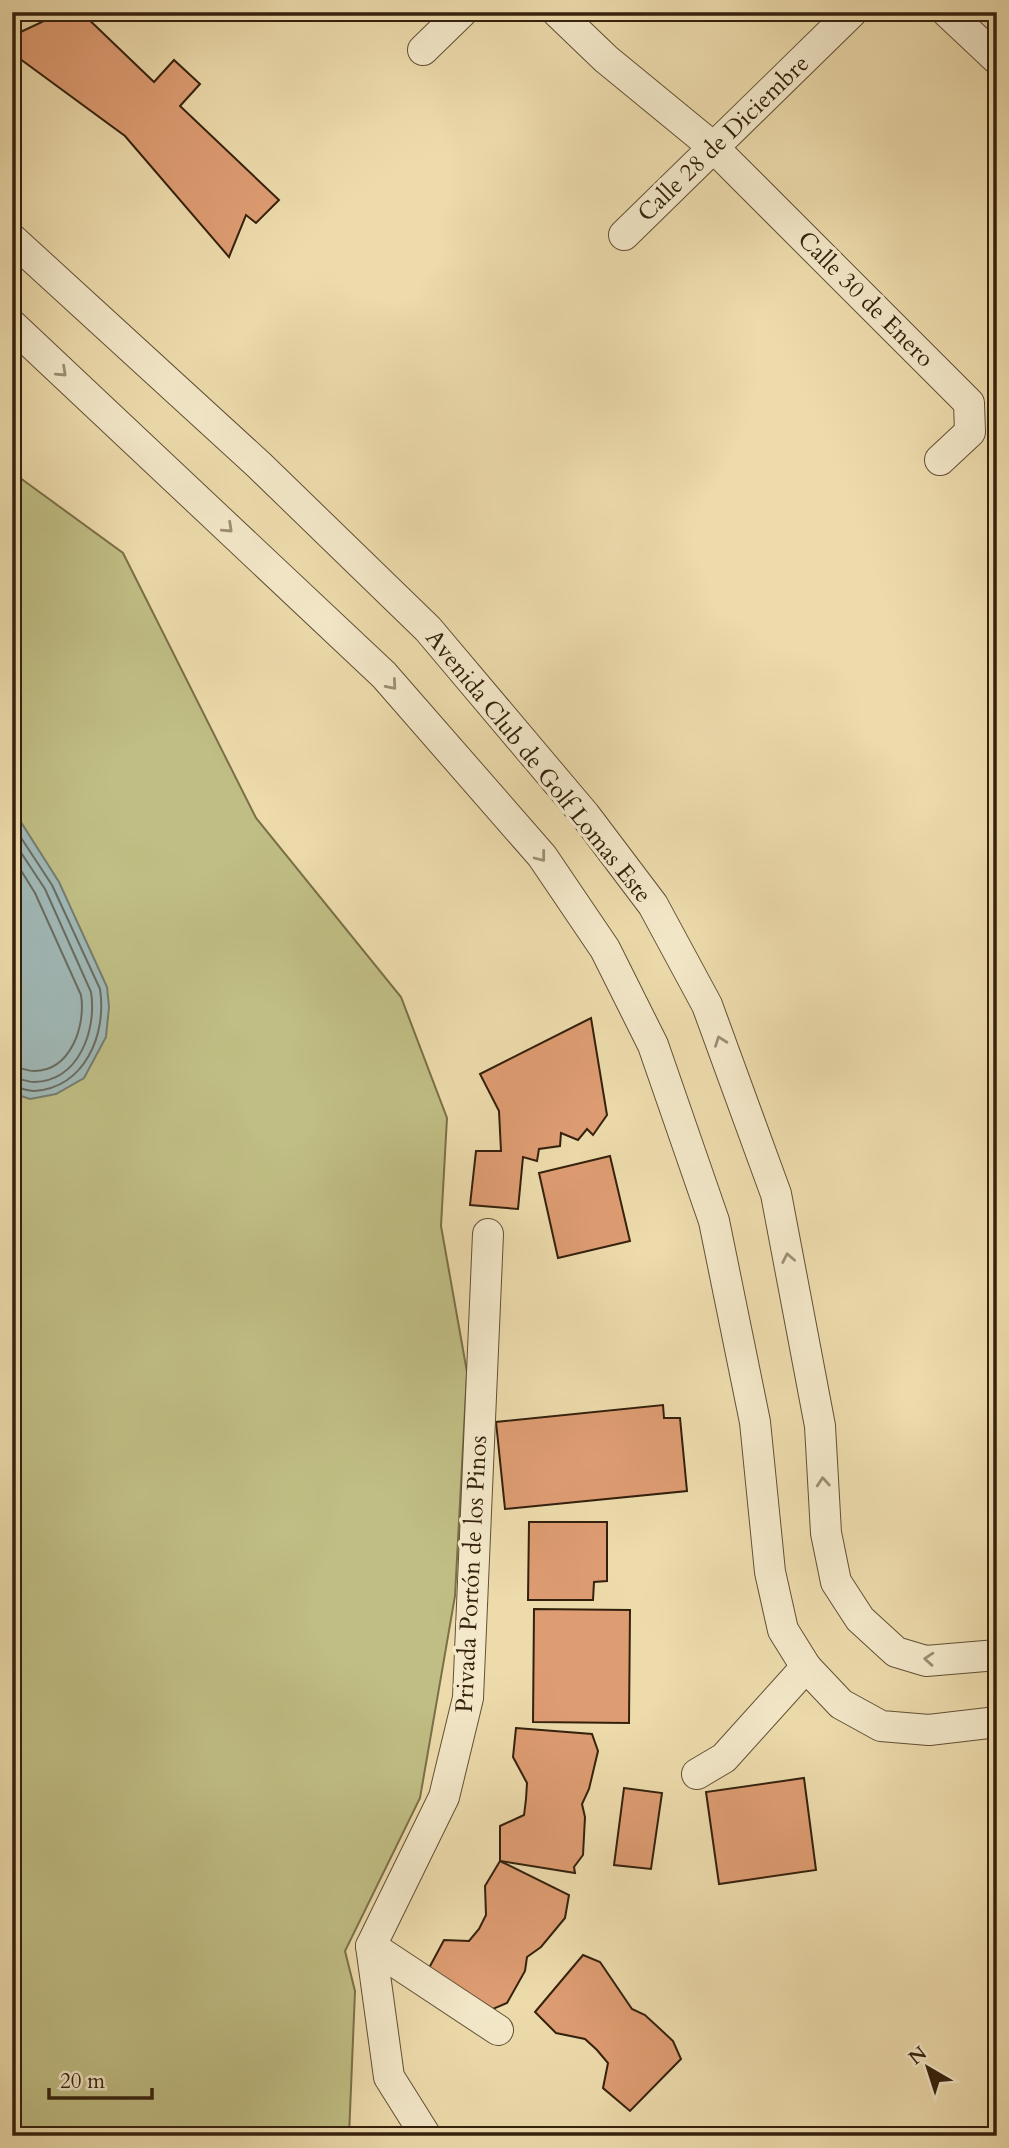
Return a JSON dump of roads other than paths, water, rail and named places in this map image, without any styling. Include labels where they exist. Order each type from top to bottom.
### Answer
[{"type":"street","points":[[423,50],[462,12]]},
{"type":"street","name":"Calle 30 de Enero","points":[[557,12],[607,59],[712,146],[970,403],[970,432],[940,460]]},
{"type":"street","name":"Calle 28 de Diciembre","points":[[624,235],[852,12]]},
{"type":"street","points":[[947,12],[997,60]]},
{"type":"street","name":"Avenida Club de Golf Lomas Este","points":[[12,239],[259,465],[428,629],[585,815],[653,905],[707,1005],[776,1194],[820,1426],[826,1533],[836,1582],[860,1619],[896,1652],[926,1661],[997,1655]]},
{"type":"street","points":[[12,325],[384,675],[542,856],[605,949],[653,1045],[714,1221],[755,1422],[770,1572],[783,1630],[806,1667],[841,1704],[881,1726],[929,1730],[997,1721]]},
{"type":"street","name":"Privada Portón de los Pinos","points":[[371,1946],[444,1797],[468,1698],[488,1234]]},
{"type":"street","points":[[697,1774],[724,1758],[806,1667]]},
{"type":"street","points":[[371,1946],[498,2030]]},
{"type":"street","points":[[371,1946],[389,2077],[426,2136]]},
{"type":"water","points":[[12,808],[59,882],[107,987],[109,1007],[106,1037],[84,1078],[56,1094],[30,1099],[12,1093]]}]
